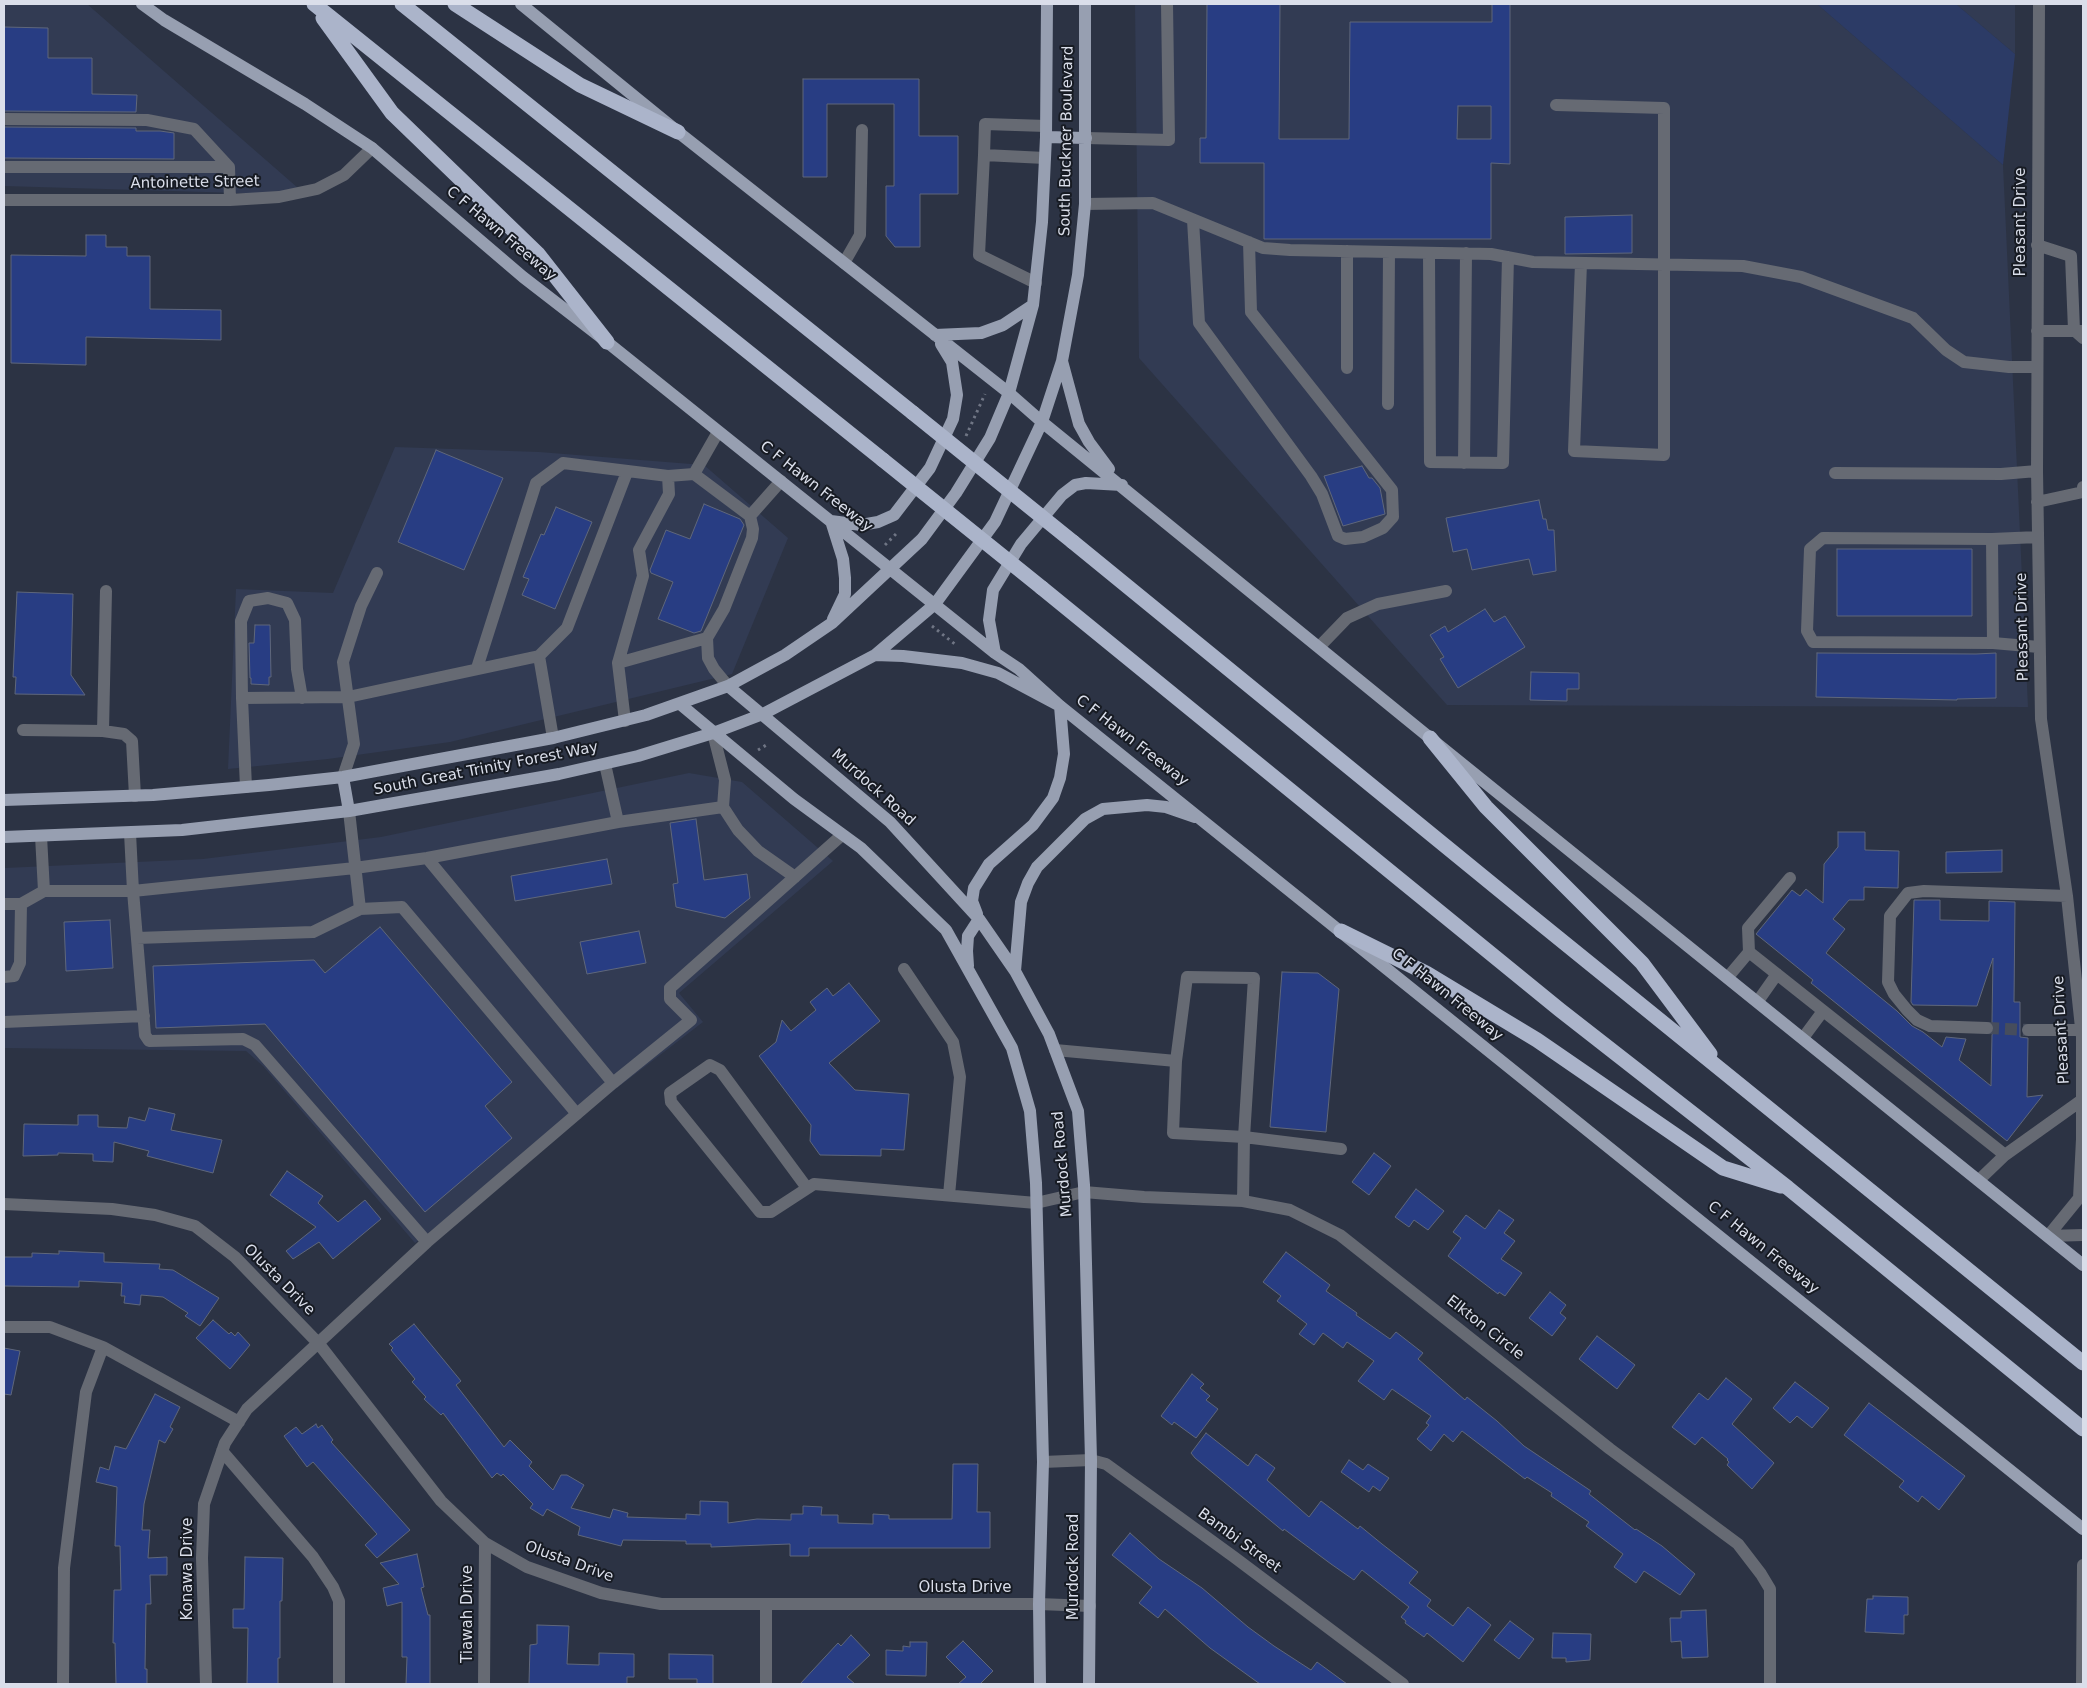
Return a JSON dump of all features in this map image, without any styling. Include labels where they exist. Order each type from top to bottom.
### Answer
[{"type":"highway","points":[[313,4],[392,113],[538,254],[607,342]]},
{"type":"highway","points":[[313,4],[1042,588],[1560,1010],[1788,1188],[2083,1429]]},
{"type":"highway","points":[[402,4],[1073,542],[1725,1074],[2083,1363]]},
{"type":"highway","points":[[455,4],[580,85],[678,132]]},
{"type":"highway","points":[[1430,738],[1486,807],[1642,963],[1725,1074]]},
{"type":"highway","points":[[1341,931],[1426,972],[1537,1040],[1723,1168],[1788,1188]]},
{"type":"main road","name":"C F Hawn Freeway","points":[[142,4],[164,20],[305,104],[372,148],[522,277],[607,342],[995,653],[1019,669],[1060,706],[1204,820],[2083,1530]]},
{"type":"main road","points":[[521,4],[678,132],[1009,393],[1042,422],[1122,485],[1430,738],[2083,1265]]},
{"type":"main road","name":"South Buckner Boulevard","points":[[891,568],[922,539],[956,493],[990,438],[1009,393],[1033,305],[1042,222],[1046,132],[1046,4]]},
{"type":"main road","name":"South Buckner Boulevard","points":[[935,604],[995,522],[1042,422],[1062,361],[1078,275],[1085,204],[1085,4]]},
{"type":"main road","points":[[1046,132],[1086,138]]},
{"type":"main road","points":[[935,334],[981,333],[1003,326],[1033,305]]},
{"type":"main road","points":[[832,623],[844,594],[845,578],[843,559],[831,521],[861,525],[878,522],[894,515],[930,468],[953,419],[957,395],[956,377],[952,362],[935,334]]},
{"type":"main road","points":[[1062,361],[1079,424],[1089,442],[1122,485]]},
{"type":"main road","points":[[995,653],[988,620],[994,590],[1021,544],[1062,495],[1075,486],[1086,483],[1122,485]]},
{"type":"main road","name":"South Great Trinity Forest Way","points":[[4,800],[135,796],[344,777],[554,738],[626,721],[728,686],[785,655],[832,623],[891,568]]},
{"type":"main road","name":"South Great Trinity Forest Way","points":[[4,837],[182,830],[349,811],[449,795],[606,764],[713,733],[763,714],[876,654],[935,604]]},
{"type":"main road","points":[[876,654],[971,666],[998,673],[1060,706],[1064,754],[1060,778],[1053,798],[1033,825],[989,864],[974,888],[972,901],[979,919],[968,936],[969,969]]},
{"type":"main road","name":"Murdock Road","points":[[728,686],[890,822],[979,919],[1015,971],[1049,1034],[1078,1111],[1084,1192],[1091,1460],[1089,1684]]},
{"type":"main road","name":"Murdock Road","points":[[680,704],[794,799],[861,848],[946,930],[1012,1048],[1030,1110],[1036,1203],[1043,1462],[1039,1604],[1040,1684]]},
{"type":"main road","points":[[344,777],[349,811]]},
{"type":"main road","points":[[1015,971],[1021,902],[1028,883],[1037,867],[1085,819],[1103,809],[1147,805],[1166,807],[1204,820]]},
{"type":"street","points":[[1086,138],[1169,140],[1167,4]]},
{"type":"street","name":"Pleasant Drive","points":[[2039,4],[2037,502],[2041,719],[2067,896],[2081,1030],[2082,1100],[2078,1198],[2048,1236]]},
{"type":"street","points":[[1556,105],[1664,108],[1664,455],[1574,452],[1581,263]]},
{"type":"street","points":[[4,119],[147,120],[194,129],[229,167],[230,200]]},
{"type":"street","points":[[1036,283],[979,254],[985,124],[1046,132]]},
{"type":"street","points":[[844,263],[860,235],[862,130]]},
{"type":"street","name":"Antoinette Street","points":[[4,200],[230,200],[279,197],[317,189],[344,175],[372,148]]},
{"type":"street","points":[[984,155],[1045,158]]},
{"type":"street","points":[[4,167],[229,167]]},
{"type":"street","points":[[1085,204],[1152,203],[1263,248],[1272,249],[1491,254],[1533,262],[1743,266],[1801,277],[1913,318],[1946,350],[1964,362],[2009,367],[2037,367]]},
{"type":"street","points":[[1193,220],[1199,323],[1311,476],[1322,494],[1334,530],[1338,536],[1345,539],[1363,537],[1383,528],[1393,516],[1392,490],[1251,312],[1249,242]]},
{"type":"street","points":[[2037,331],[2080,333],[2071,256],[2038,245]]},
{"type":"street","points":[[1347,368],[1348,251]]},
{"type":"street","points":[[1388,404],[1389,252]]},
{"type":"street","points":[[1429,253],[1430,462],[1503,463],[1508,257]]},
{"type":"street","points":[[1464,463],[1466,253]]},
{"type":"street","points":[[694,474],[718,432]]},
{"type":"street","points":[[476,668],[536,482],[563,463],[668,476],[694,474],[750,516],[753,528],[752,538],[724,608],[707,638],[708,658],[714,669],[728,686]]},
{"type":"street","points":[[1835,473],[2001,474],[2037,470]]},
{"type":"street","points":[[242,698],[348,697],[539,656],[567,628],[627,472]]},
{"type":"street","points":[[626,721],[618,663],[643,576],[639,550],[669,494],[668,476]]},
{"type":"street","points":[[750,516],[781,481]]},
{"type":"street","points":[[2037,502],[2063,498],[2083,492],[2083,487]]},
{"type":"street","points":[[2038,537],[1992,539],[1822,538],[1810,549],[1807,631],[1813,642],[1993,644],[2039,647]]},
{"type":"street","points":[[1992,539],[1993,644]]},
{"type":"street","points":[[344,777],[354,744],[343,662],[361,606],[377,573]]},
{"type":"street","points":[[103,731],[106,591]]},
{"type":"street","points":[[1319,647],[1347,618],[1378,604],[1446,591]]},
{"type":"street","points":[[246,787],[240,620],[249,601],[268,598],[287,603],[295,620],[297,669],[302,698]]},
{"type":"street","points":[[618,663],[707,638]]},
{"type":"street","points":[[539,656],[554,738]]},
{"type":"street","points":[[23,730],[103,731],[124,734],[132,741],[135,796]]},
{"type":"street","points":[[713,733],[725,780],[723,807],[738,830],[758,851],[795,877],[842,835]]},
{"type":"street","points":[[606,764],[618,822]]},
{"type":"street","points":[[4,904],[21,904],[44,891],[133,891],[355,868],[427,858],[618,822],[723,807]]},
{"type":"street","points":[[349,811],[360,909]]},
{"type":"street","points":[[130,833],[145,1035],[149,1040],[243,1039],[255,1045],[427,1242]]},
{"type":"street","points":[[41,836],[44,891]]},
{"type":"street","points":[[427,858],[613,1083]]},
{"type":"street","name":"Konawa Drive","points":[[206,1684],[202,1558],[204,1504],[225,1443],[247,1410],[427,1242],[613,1083],[691,1020],[670,999],[670,988],[795,877]]},
{"type":"street","points":[[1728,977],[1749,952],[1748,928],[1790,878]]},
{"type":"street","points":[[1987,1028],[1930,1026],[1917,1020],[1907,1010],[1894,994],[1888,982],[1890,916],[1908,892],[2067,896]]},
{"type":"street","points":[[4,977],[14,976],[20,963],[21,904]]},
{"type":"street","points":[[137,938],[313,932],[360,909],[402,907],[577,1114]]},
{"type":"street","points":[[1749,952],[2005,1154]]},
{"type":"street","points":[[904,969],[953,1042],[960,1077],[948,1195]]},
{"type":"street","points":[[1758,1001],[1776,974]]},
{"type":"street","points":[[1243,1201],[1244,1137],[1254,978],[1187,977],[1176,1061],[1172,1132],[1244,1137],[1342,1149]]},
{"type":"street","points":[[1803,1038],[1823,1011]]},
{"type":"street","points":[[4,1022],[144,1016]]},
{"type":"street","points":[[2028,1030],[2081,1030]]},
{"type":"street","points":[[1055,1050],[1176,1061]]},
{"type":"street","points":[[710,1066],[720,1070],[807,1188],[771,1212],[760,1212],[671,1102],[670,1093],[710,1066]]},
{"type":"street","points":[[1979,1180],[2005,1154],[2082,1100]]},
{"type":"street","name":"Elkton Circle","points":[[807,1188],[814,1184],[1036,1203],[1084,1192],[1144,1197],[1221,1199],[1290,1210],[1340,1235],[1610,1449],[1738,1544],[1762,1574],[1770,1589],[1770,1684]]},
{"type":"street","name":"Olusta Drive","points":[[4,1204],[112,1209],[155,1215],[195,1226],[235,1257],[319,1344],[441,1501],[485,1543],[527,1567],[601,1593],[661,1604],[1039,1604],[1090,1606]]},
{"type":"street","points":[[2048,1236],[2083,1235]]},
{"type":"street","points":[[4,1327],[50,1327],[103,1347],[239,1422]]},
{"type":"street","points":[[63,1684],[64,1568],[86,1392],[103,1347]]},
{"type":"street","points":[[222,1451],[313,1558],[333,1587],[339,1601],[339,1684]]},
{"type":"street","name":"Bambi Street","points":[[1043,1462],[1091,1460],[1106,1464],[1403,1684]]},
{"type":"street","name":"Tiawah Drive","points":[[484,1684],[485,1543]]},
{"type":"street","points":[[2082,1684],[2083,1565]]},
{"type":"street","points":[[766,1604],[766,1684]]},
{"type":"path","points":[[924,620],[961,649]]},
{"type":"path","points":[[757,750],[768,744]]},
{"type":"shaded area","points":[[4,4],[87,4],[306,195],[4,186]]},
{"type":"shaded area","points":[[1135,4],[1817,4],[2003,165],[2028,707],[1447,705],[1139,358]]},
{"type":"shaded area","points":[[1817,4],[1956,4],[2015,54],[2003,165]]},
{"type":"shaded area","points":[[1956,4],[2015,4],[2015,54]]},
{"type":"shaded area","points":[[395,447],[539,452],[704,465],[788,538],[732,674],[450,742],[328,759],[228,769],[236,589],[333,593]]},
{"type":"shaded area","points":[[689,773],[742,782],[833,861],[679,993],[703,1022],[415,1243],[263,1066],[246,1051],[4,1048],[5,868],[203,859],[381,837]]},
{"type":"building","points":[[1207,4],[1280,4],[1279,139],[1349,139],[1350,22],[1492,22],[1492,4],[1510,4],[1510,164],[1491,163],[1491,239],[1264,239],[1264,163],[1200,163],[1200,138],[1206,138]],"holes":[[[1458,106],[1491,106],[1491,139],[1457,139]]]},
{"type":"building","points":[[4,27],[48,28],[48,58],[92,58],[92,94],[137,95],[136,112],[4,111]]},
{"type":"building","points":[[803,79],[919,79],[919,136],[958,136],[958,194],[920,194],[920,247],[895,247],[886,236],[886,186],[894,186],[894,104],[827,104],[827,177],[803,177]]},
{"type":"building","points":[[4,127],[136,128],[136,131],[174,133],[174,159],[4,158]]},
{"type":"building","points":[[1632,215],[1632,253],[1565,254],[1565,217]]},
{"type":"building","points":[[86,235],[106,235],[106,247],[127,247],[127,256],[150,256],[150,309],[221,310],[221,340],[86,337],[86,365],[11,363],[11,255],[86,256]]},
{"type":"building","points":[[436,450],[503,478],[464,570],[398,542]]},
{"type":"building","points":[[1362,466],[1369,478],[1372,478],[1380,488],[1385,514],[1343,526],[1324,476]]},
{"type":"building","points":[[1539,500],[1543,519],[1546,519],[1548,530],[1554,530],[1556,571],[1533,575],[1529,559],[1472,570],[1467,549],[1453,552],[1446,518]]},
{"type":"building","points":[[704,504],[740,519],[744,525],[701,631],[694,633],[658,619],[673,582],[651,573],[650,570],[666,530],[690,539]]},
{"type":"building","points":[[556,507],[592,522],[555,609],[522,595],[529,579],[523,577],[541,534],[544,535]]},
{"type":"building","points":[[1837,549],[1972,549],[1972,616],[1837,616]]},
{"type":"building","points":[[17,592],[73,594],[71,675],[85,695],[15,694],[16,677],[13,677]]},
{"type":"building","points":[[1485,609],[1494,622],[1505,616],[1525,647],[1458,688],[1440,659],[1444,657],[1430,635],[1445,626],[1448,632]]},
{"type":"building","points":[[255,625],[270,625],[271,677],[269,677],[269,685],[251,684],[249,643],[254,643]]},
{"type":"building","points":[[1817,653],[1996,653],[1996,698],[1957,700],[1816,697]]},
{"type":"building","points":[[1531,672],[1579,673],[1579,689],[1567,689],[1567,701],[1530,700]]},
{"type":"building","points":[[696,819],[704,880],[747,874],[750,898],[725,918],[676,907],[673,884],[678,883],[670,823]]},
{"type":"building","points":[[1838,832],[1865,832],[1865,850],[1899,851],[1898,888],[1864,887],[1864,900],[1849,900],[1833,919],[1845,929],[1826,953],[1897,1011],[1912,1026],[1942,1047],[1946,1037],[1966,1039],[1959,1060],[1991,1086],[1992,1035],[1995,1028],[1992,1022],[1993,958],[1977,1006],[1913,1005],[1911,1002],[1914,900],[1940,900],[1940,920],[1989,921],[1989,901],[2015,902],[2014,1002],[2020,1002],[2020,1037],[2028,1038],[2027,1097],[2043,1095],[2007,1141],[1811,983],[1813,980],[1756,934],[1792,890],[1800,896],[1806,889],[1823,903],[1824,864],[1838,847]]},
{"type":"building","points":[[2002,850],[2002,872],[1946,873],[1946,852]]},
{"type":"building","points":[[607,859],[612,884],[515,901],[511,876]]},
{"type":"building","points":[[110,920],[113,968],[66,971],[64,922]]},
{"type":"building","points":[[380,927],[512,1082],[485,1106],[512,1138],[425,1212],[265,1024],[156,1028],[153,966],[314,960],[325,973]]},
{"type":"building","points":[[639,931],[646,963],[587,974],[580,942]]},
{"type":"building","points":[[1282,972],[1318,973],[1339,989],[1326,1132],[1270,1127]]},
{"type":"building","points":[[849,983],[880,1021],[829,1063],[855,1090],[909,1094],[904,1150],[881,1149],[881,1156],[820,1155],[810,1141],[811,1125],[759,1056],[776,1042],[782,1020],[791,1031],[816,1010],[810,1002],[827,988],[833,996]]},
{"type":"building","points":[[149,1108],[175,1114],[171,1130],[222,1140],[213,1173],[147,1156],[149,1151],[114,1142],[113,1162],[93,1161],[93,1154],[58,1153],[58,1155],[23,1156],[24,1124],[78,1125],[78,1115],[98,1115],[98,1127],[127,1128],[129,1117],[145,1121]]},
{"type":"building","points":[[1374,1153],[1391,1166],[1369,1195],[1352,1182]]},
{"type":"building","points":[[287,1171],[323,1196],[318,1203],[338,1222],[365,1200],[381,1219],[333,1259],[319,1242],[293,1259],[286,1251],[316,1227],[270,1195]]},
{"type":"building","points":[[1416,1189],[1444,1211],[1428,1230],[1414,1220],[1409,1227],[1395,1217]]},
{"type":"building","points":[[1499,1210],[1514,1220],[1504,1233],[1515,1241],[1501,1259],[1522,1273],[1505,1296],[1499,1292],[1498,1294],[1448,1256],[1461,1238],[1453,1232],[1466,1215],[1485,1229]]},
{"type":"building","points":[[59,1251],[104,1253],[104,1262],[160,1264],[159,1269],[173,1270],[219,1298],[200,1326],[185,1316],[188,1313],[163,1297],[141,1295],[140,1305],[124,1303],[125,1296],[121,1296],[122,1283],[79,1281],[79,1287],[4,1286],[4,1257],[32,1257],[32,1253],[59,1254]]},
{"type":"building","points":[[1286,1252],[1330,1285],[1326,1291],[1357,1313],[1356,1315],[1390,1339],[1396,1332],[1423,1353],[1418,1359],[1465,1400],[1467,1397],[1524,1446],[1591,1491],[1589,1494],[1635,1530],[1662,1546],[1695,1574],[1680,1595],[1644,1571],[1636,1583],[1614,1567],[1623,1554],[1586,1526],[1589,1522],[1551,1496],[1552,1493],[1527,1477],[1525,1479],[1462,1431],[1453,1442],[1444,1434],[1431,1451],[1417,1439],[1429,1425],[1426,1423],[1431,1416],[1392,1389],[1384,1400],[1358,1381],[1374,1361],[1347,1342],[1343,1348],[1323,1333],[1314,1345],[1299,1334],[1307,1324],[1277,1301],[1281,1296],[1263,1282]]},
{"type":"building","points":[[1550,1292],[1566,1305],[1560,1313],[1566,1318],[1552,1336],[1529,1318]]},
{"type":"building","points":[[213,1320],[229,1334],[231,1332],[235,1336],[238,1332],[250,1345],[230,1369],[196,1338]]},
{"type":"building","points":[[414,1324],[461,1381],[456,1385],[504,1447],[510,1440],[532,1462],[529,1466],[553,1490],[561,1475],[567,1475],[584,1485],[571,1508],[610,1518],[613,1509],[628,1513],[627,1517],[686,1519],[686,1514],[700,1515],[700,1501],[728,1502],[728,1523],[757,1519],[791,1520],[791,1514],[803,1514],[803,1506],[822,1507],[821,1515],[838,1515],[838,1523],[873,1524],[873,1514],[889,1515],[889,1519],[952,1519],[953,1464],[978,1464],[977,1512],[990,1512],[990,1548],[809,1548],[809,1556],[790,1556],[790,1544],[711,1547],[711,1544],[686,1544],[686,1541],[623,1540],[621,1546],[578,1535],[580,1527],[547,1509],[543,1516],[530,1508],[533,1504],[503,1474],[501,1476],[497,1473],[492,1478],[443,1413],[441,1415],[424,1399],[426,1397],[412,1382],[415,1379],[391,1350],[393,1348],[389,1344]]},
{"type":"building","points":[[1597,1336],[1635,1365],[1617,1389],[1579,1359]]},
{"type":"building","points":[[4,1348],[20,1351],[11,1395],[4,1394]]},
{"type":"building","points":[[1192,1374],[1204,1384],[1200,1388],[1210,1396],[1206,1400],[1218,1409],[1196,1438],[1174,1422],[1172,1425],[1161,1416]]},
{"type":"building","points":[[1726,1378],[1752,1399],[1732,1424],[1774,1463],[1752,1489],[1727,1465],[1728,1459],[1702,1437],[1695,1445],[1672,1427],[1699,1393],[1708,1400]]},
{"type":"building","points":[[1795,1382],[1829,1408],[1812,1428],[1797,1416],[1790,1423],[1773,1408]]},
{"type":"building","points":[[155,1394],[180,1407],[170,1427],[173,1429],[165,1443],[159,1440],[144,1504],[142,1530],[150,1530],[148,1558],[167,1557],[167,1575],[150,1575],[151,1604],[146,1604],[145,1669],[147,1669],[147,1684],[116,1684],[115,1643],[113,1643],[114,1590],[121,1590],[120,1546],[115,1546],[117,1487],[96,1482],[100,1467],[109,1470],[115,1446],[126,1449]]},
{"type":"building","points":[[1869,1403],[1965,1476],[1939,1510],[1922,1496],[1918,1502],[1899,1487],[1904,1481],[1844,1435]]},
{"type":"building","points":[[316,1424],[318,1428],[322,1425],[333,1440],[331,1442],[410,1530],[377,1558],[365,1545],[377,1534],[313,1462],[307,1467],[284,1436],[296,1427],[302,1434]]},
{"type":"building","points":[[1206,1433],[1248,1466],[1256,1454],[1275,1468],[1267,1480],[1309,1517],[1321,1501],[1358,1529],[1360,1526],[1418,1572],[1409,1583],[1431,1600],[1427,1606],[1453,1626],[1468,1607],[1491,1625],[1463,1662],[1427,1633],[1424,1637],[1405,1623],[1406,1621],[1401,1617],[1409,1607],[1362,1570],[1354,1580],[1284,1529],[1283,1531],[1195,1458],[1191,1453]]},
{"type":"building","points":[[1349,1460],[1363,1470],[1368,1464],[1389,1478],[1380,1491],[1373,1486],[1369,1492],[1341,1472]]},
{"type":"building","points":[[1130,1533],[1159,1559],[1202,1588],[1248,1627],[1274,1646],[1311,1670],[1317,1662],[1347,1684],[1260,1684],[1210,1648],[1165,1609],[1158,1618],[1139,1603],[1152,1587],[1112,1555]]},
{"type":"building","points":[[417,1554],[424,1587],[421,1588],[428,1615],[430,1615],[430,1684],[406,1684],[407,1657],[402,1657],[402,1602],[387,1606],[383,1588],[399,1584],[380,1563]]},
{"type":"building","points":[[245,1557],[283,1558],[278,1684],[247,1684],[248,1628],[233,1628],[233,1609],[244,1609]]},
{"type":"building","points":[[1873,1596],[1908,1597],[1908,1615],[1904,1615],[1904,1634],[1865,1632],[1867,1599],[1873,1599]]},
{"type":"building","points":[[1706,1610],[1708,1657],[1682,1658],[1681,1641],[1671,1642],[1670,1618],[1681,1618],[1681,1611]]},
{"type":"building","points":[[1510,1621],[1534,1639],[1519,1659],[1494,1640]]},
{"type":"building","points":[[537,1625],[569,1626],[567,1664],[599,1665],[599,1653],[634,1654],[634,1677],[627,1677],[627,1684],[529,1684],[530,1645],[537,1644]]},
{"type":"building","points":[[1553,1633],[1591,1634],[1590,1660],[1566,1662],[1566,1658],[1552,1658]]},
{"type":"building","points":[[851,1635],[870,1655],[847,1677],[855,1684],[800,1684],[838,1643],[841,1646]]},
{"type":"building","points":[[963,1641],[993,1671],[980,1684],[958,1684],[966,1677],[946,1657]]},
{"type":"building","points":[[910,1642],[927,1642],[926,1676],[886,1675],[886,1650],[903,1651],[903,1646],[910,1647]]},
{"type":"building","points":[[669,1654],[713,1655],[713,1684],[697,1684],[697,1679],[669,1679]]},
{"type":"tunnel","points":[[1987,1028],[2028,1030]]}]
